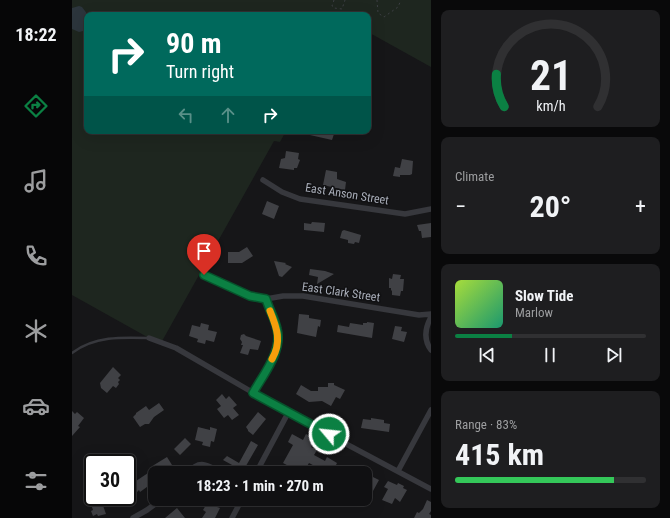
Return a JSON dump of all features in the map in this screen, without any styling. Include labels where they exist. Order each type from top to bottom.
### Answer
[{"type":"street","name":"East Anson Street","points":[[263,180],[282,192],[300,199],[405,214],[431,209]]},
{"type":"street","name":"East Clark Street","points":[[204,275],[250,296],[266,299],[283,296],[303,296],[419,315],[431,315]]},
{"type":"street","points":[[253,393],[274,356],[277,344],[278,330],[266,299]]},
{"type":"street","points":[[431,315],[425,332],[426,343],[431,350]]},
{"type":"street","points":[[149,338],[176,348],[288,413],[431,489]]},
{"type":"street","points":[[398,471],[431,410]]},
{"type":"street","points":[[260,466],[288,413]]},
{"type":"street","points":[[194,466],[203,464],[207,466]]},
{"type":"street","points":[[133,518],[152,506]]},
{"type":"street","points":[[232,518],[238,506]]},
{"type":"lane","points":[[72,353],[86,345],[106,338],[149,338]]},
{"type":"path","points":[[334,0],[332,6],[334,8],[344,8],[345,0]]},
{"type":"path","points":[[377,0],[378,12],[384,17],[398,7],[401,0]]},
{"type":"shaded area","points":[[72,0],[431,0],[431,67],[371,34],[371,12],[84,12],[84,134],[284,134],[280,142],[274,141],[161,343],[149,338],[72,295]]},
{"type":"shaded area","points":[[79,6],[82,7],[86,12],[84,12],[84,31],[79,32],[72,29],[72,8]]},
{"type":"building","points":[[305,134],[334,134],[332,140]]},
{"type":"building","points":[[286,151],[299,153],[298,159],[300,160],[297,168],[294,168],[294,170],[279,168],[281,159],[285,158]]},
{"type":"building","points":[[402,159],[413,161],[412,174],[400,175],[400,177],[393,176],[395,167],[400,168]]},
{"type":"building","points":[[326,170],[337,172],[337,179],[346,182],[345,190],[323,185]]},
{"type":"building","points":[[267,201],[279,206],[274,219],[262,214]]},
{"type":"building","points":[[312,222],[325,223],[324,232],[304,230],[304,223],[311,224]]},
{"type":"building","points":[[431,223],[431,237],[422,238],[421,231],[419,231],[417,225]]},
{"type":"building","points":[[344,230],[361,235],[359,243],[348,243],[348,240],[340,238],[342,231]]},
{"type":"building","points":[[247,247],[253,256],[242,263],[228,263],[228,252],[239,252]]},
{"type":"building","points":[[274,261],[286,263],[285,264],[292,267],[282,277],[279,276]]},
{"type":"building","points":[[310,269],[334,274],[317,284],[318,277],[309,275]]},
{"type":"building","points":[[393,274],[401,275],[400,279],[404,279],[403,291],[401,291],[400,296],[392,295],[391,288],[389,288],[389,278],[392,279]]},
{"type":"building","points":[[299,314],[309,315],[309,318],[321,320],[316,337],[297,333]]},
{"type":"building","points":[[201,323],[209,325],[208,330],[217,332],[214,342],[206,340],[205,344],[197,342],[198,339],[189,336],[192,325],[200,327]]},
{"type":"building","points":[[350,323],[363,325],[363,323],[374,323],[372,338],[337,332],[338,325],[349,327]]},
{"type":"building","points":[[395,326],[402,327],[401,331],[407,332],[404,342],[392,339]]},
{"type":"building","points":[[244,334],[261,341],[258,350],[250,349],[248,355],[240,353],[243,345],[241,345],[242,342],[240,339],[241,335]]},
{"type":"building","points":[[113,367],[121,375],[118,378],[120,380],[116,388],[113,386],[107,393],[101,388],[100,383]]},
{"type":"building","points":[[328,383],[334,383],[334,385],[345,390],[340,399],[336,397],[331,406],[322,401],[309,402],[296,394],[301,385],[311,391],[318,391],[318,387],[328,387]]},
{"type":"building","points":[[222,394],[226,399],[229,396],[237,405],[233,408],[239,415],[232,420],[228,415],[224,418],[217,409],[221,406],[216,400]]},
{"type":"building","points":[[159,403],[164,410],[154,417],[149,424],[145,424],[140,427],[133,417],[136,413],[146,406],[149,410]]},
{"type":"building","points":[[72,411],[75,414],[77,412],[84,418],[78,426],[80,427],[72,436]]},
{"type":"building","points":[[258,412],[266,419],[253,435],[246,427]]},
{"type":"building","points":[[371,418],[384,420],[384,423],[390,424],[389,432],[361,428],[363,419],[371,420]]},
{"type":"building","points":[[198,427],[210,430],[210,427],[217,429],[214,442],[211,441],[210,447],[202,445],[203,442],[195,440]]},
{"type":"building","points":[[292,434],[303,440],[306,434],[312,437],[310,440],[314,442],[311,447],[317,450],[314,455],[325,461],[327,457],[337,463],[336,466],[315,466],[309,463],[307,466],[289,466],[283,463],[293,445],[288,442]]},
{"type":"building","points":[[185,438],[191,444],[180,455],[174,449]]},
{"type":"building","points":[[251,441],[258,445],[246,466],[234,466],[223,460],[227,456],[239,463]]},
{"type":"building","points":[[167,457],[172,465],[153,466]]},
{"type":"building","points":[[148,473],[148,486],[136,493],[136,481]]},
{"type":"building","points":[[372,476],[379,480],[372,490]]},
{"type":"building","points":[[388,481],[397,485],[398,483],[404,486],[403,488],[407,490],[400,502],[395,498],[392,504],[382,500],[388,489],[384,487]]},
{"type":"building","points":[[427,500],[431,502],[431,511],[429,514],[431,515],[431,518],[414,518],[417,512],[419,513],[423,509]]},
{"type":"building","points":[[92,506],[103,506],[106,514],[98,516],[97,514],[93,516],[91,511],[93,510]]},
{"type":"building","points":[[205,506],[218,506],[220,508],[215,518],[202,518],[206,512],[203,510]]},
{"type":"building","points":[[177,508],[185,518],[165,518]]},
{"type":"slow traffic","points":[[270,311],[278,330],[277,344],[272,359]]},
{"type":"route","points":[[204,275],[250,296],[266,299],[278,330],[277,344],[274,356],[253,393],[329,434]]}]
